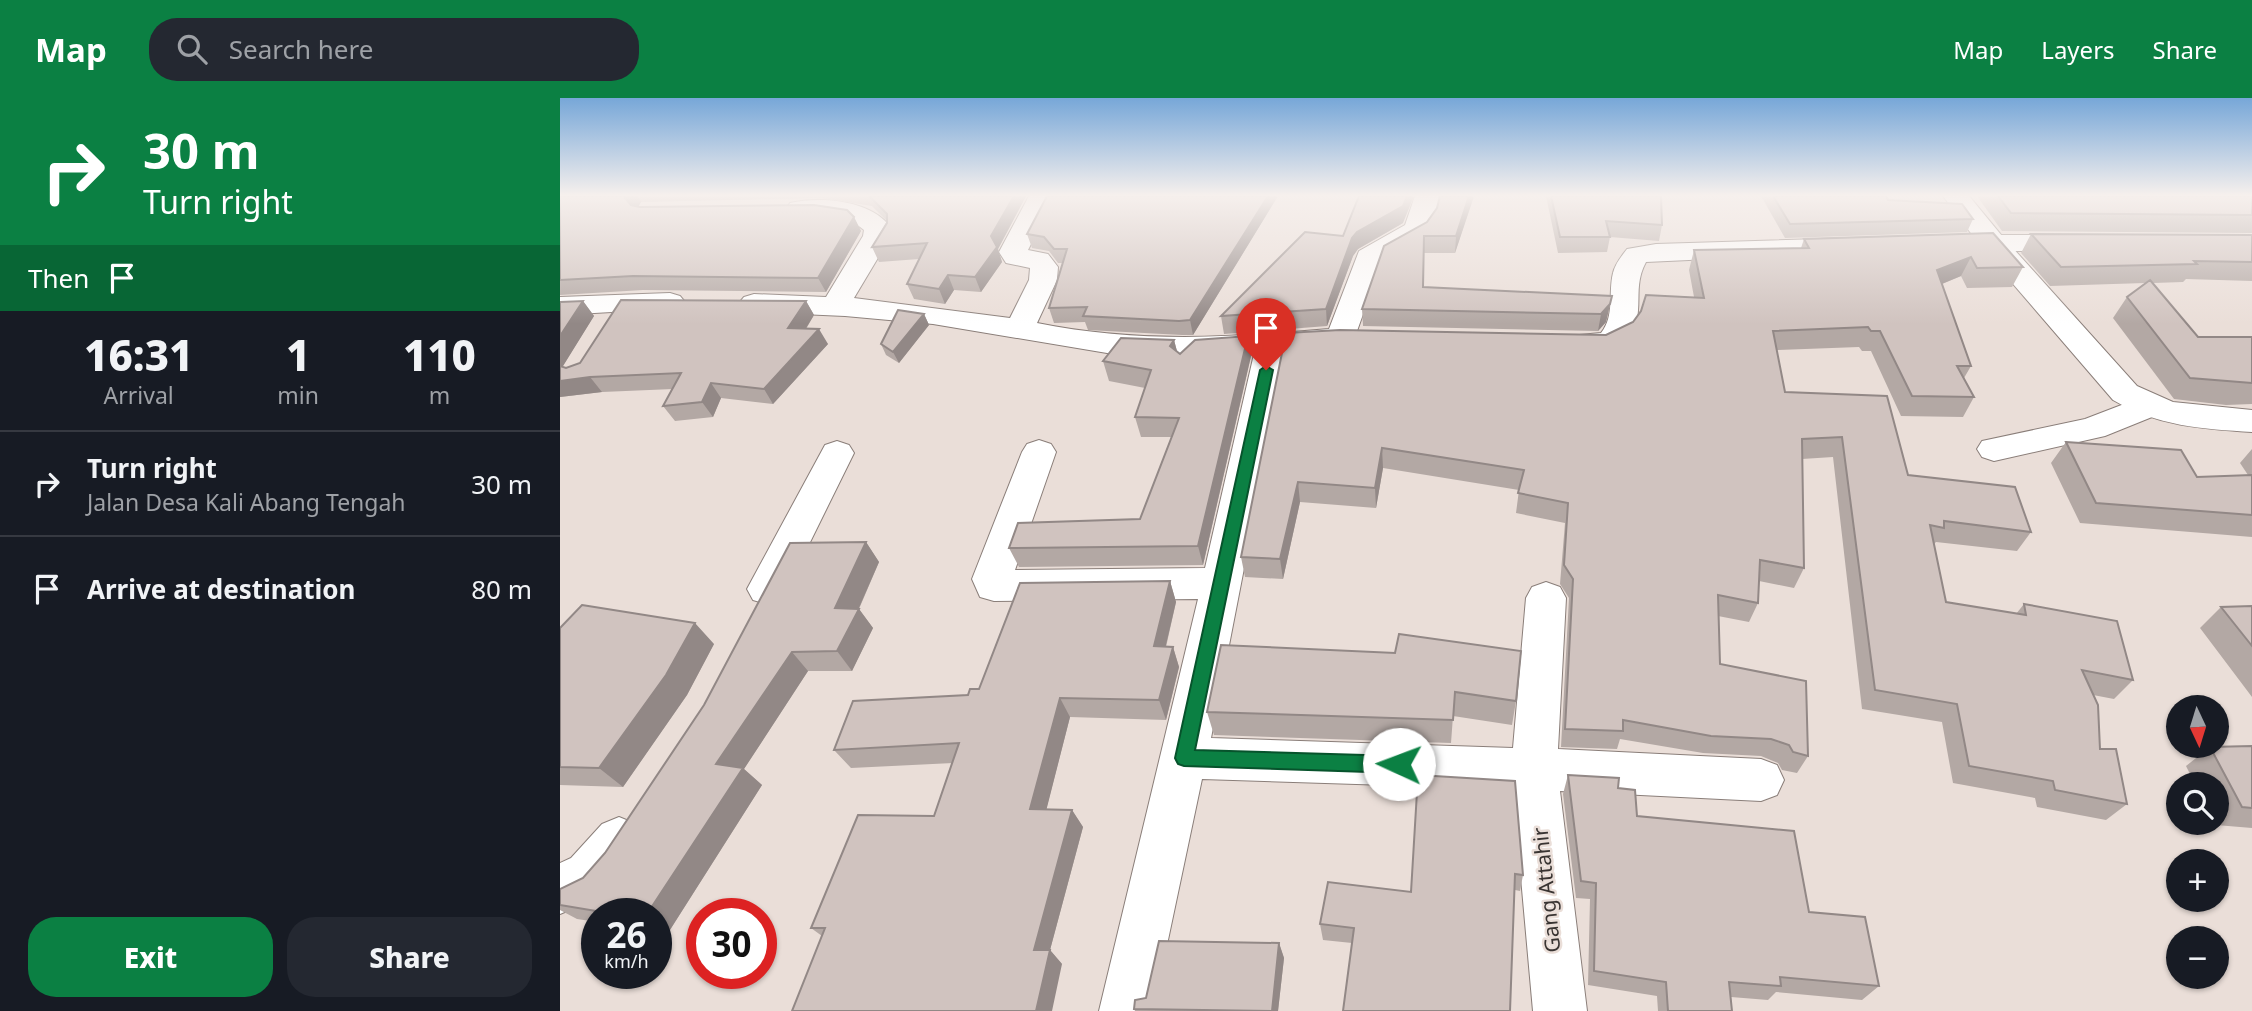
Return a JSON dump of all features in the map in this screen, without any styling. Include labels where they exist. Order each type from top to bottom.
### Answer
[{"type":"street","points":[[836,304],[875,239]]},
{"type":"street","points":[[1020,239],[1013,251],[1016,257],[1038,260],[1044,267],[1043,280],[1020,328]]},
{"type":"street","points":[[560,306],[712,302],[836,304],[910,310],[1020,328],[1063,340],[1120,346],[1272,343],[1355,338],[1369,257],[1402,239]]},
{"type":"street","points":[[1989,239],[2125,393],[2145,407],[2182,417],[2252,421]]},
{"type":"street","points":[[1925,244],[2101,243]]},
{"type":"street","points":[[1547,342],[1602,343],[1614,339],[1623,327],[1628,267],[1637,255],[1656,252],[1884,245]]},
{"type":"street","points":[[600,337],[620,303]]},
{"type":"street","points":[[1126,1011],[1184,758],[1272,343]]},
{"type":"street","points":[[1994,449],[2037,442],[2130,416],[2145,407]]},
{"type":"street","points":[[1040,452],[992,579],[994,586],[1220,583]]},
{"type":"street","points":[[749,623],[837,453]]},
{"type":"street","name":"Gang Attahir","points":[[1546,598],[1534,769],[1560,1011]]},
{"type":"street","points":[[1184,758],[1534,769],[1760,780]]},
{"type":"street","points":[[560,889],[589,874],[611,851],[641,807]]},
{"type":"building","points":[[560,239],[841,239],[818,278],[633,276],[560,280]]},
{"type":"building","points":[[877,239],[992,239],[997,247],[975,277],[948,275],[939,289],[907,284],[927,243],[872,247]]},
{"type":"building","points":[[1045,239],[1241,239],[1190,320],[1179,321],[1083,316],[1087,307],[1049,308],[1067,249],[1054,249]]},
{"type":"building","points":[[1298,239],[1352,239],[1326,309],[1221,316]]},
{"type":"building","points":[[1397,239],[1424,239],[1423,287],[1612,296],[1610,304],[1601,314],[1362,309],[1384,246]]},
{"type":"building","points":[[1804,239],[1998,239],[2023,267],[1977,268],[1971,257],[1937,270],[1971,366],[1957,366],[1974,397],[1912,396],[1880,331],[1871,331],[1868,327],[1773,331],[1785,392],[1887,396],[1908,475],[2015,487],[2031,532],[1944,521],[1944,528],[1930,525],[1946,602],[2026,615],[2024,604],[2117,621],[2133,680],[2082,670],[2098,705],[2100,749],[2116,749],[2127,804],[2055,790],[2053,781],[1969,766],[1957,704],[1875,690],[1842,437],[1802,439],[1804,568],[1760,560],[1758,603],[1718,595],[1720,664],[1806,681],[1808,756],[1793,752],[1789,745],[1771,739],[1711,736],[1623,720],[1623,731],[1565,729],[1573,579],[1564,565],[1568,503],[1518,493],[1524,470],[1382,448],[1375,488],[1298,482],[1280,559],[1241,557],[1286,333],[1340,330],[1606,335],[1633,322],[1641,311],[1646,295],[1704,298],[1694,250],[1809,248]]},
{"type":"building","points":[[2035,239],[2252,239],[2252,262],[2194,261],[2197,264],[2061,267]]},
{"type":"building","points":[[2150,280],[2198,337],[2252,337],[2252,383],[2190,378],[2127,297]]},
{"type":"building","points":[[621,300],[806,301],[788,328],[819,329],[764,389],[711,383],[702,402],[663,406],[681,373],[560,381],[560,366],[566,368],[580,363]]},
{"type":"building","points":[[583,301],[560,336],[560,302]]},
{"type":"building","points":[[898,310],[924,314],[893,352],[881,344]]},
{"type":"building","points":[[1248,336],[1198,546],[1009,548],[1018,523],[1140,519],[1179,418],[1135,417],[1151,370],[1103,361],[1121,338],[1174,340],[1170,346],[1180,354],[1195,340]]},
{"type":"building","points":[[2066,442],[2181,450],[2197,477],[2252,475],[2252,515],[2096,503]]},
{"type":"building","points":[[866,542],[835,608],[859,609],[837,651],[792,652],[716,764],[743,768],[658,898],[581,898],[581,908],[560,905],[560,889],[583,878],[605,853],[704,705],[790,543]]},
{"type":"building","points":[[1170,581],[1154,646],[1173,647],[1159,700],[1060,698],[1030,809],[1072,810],[1034,950],[1050,950],[1036,1011],[792,1011],[825,928],[811,928],[858,815],[934,816],[959,743],[834,750],[853,701],[968,695],[970,689],[979,689],[1020,583]]},
{"type":"building","points":[[582,605],[695,623],[666,675],[599,768],[560,767],[560,628]]},
{"type":"building","points":[[2252,606],[2252,646],[2221,607]]},
{"type":"building","points":[[1399,634],[1521,651],[1516,701],[1455,692],[1453,720],[1207,712],[1221,645],[1395,653]]},
{"type":"building","points":[[2252,746],[2252,808],[2242,807],[2229,783],[2229,772],[2223,772],[2216,758],[2230,758],[2230,747]]},
{"type":"building","points":[[1418,775],[1515,781],[1523,875],[1515,874],[1510,1011],[1343,1011],[1354,928],[1320,924],[1328,882],[1411,892]]},
{"type":"building","points":[[1568,775],[1619,778],[1618,788],[1635,790],[1637,816],[1794,831],[1809,912],[1865,917],[1879,986],[1780,977],[1781,986],[1729,982],[1732,1011],[1668,1011],[1666,982],[1594,971],[1596,883],[1581,881]]},
{"type":"building","points":[[1159,941],[1279,943],[1272,1011],[1134,1009],[1135,1000],[1146,998]]},
{"type":"route","points":[[1266,370],[1184,758],[1399,764]]}]
